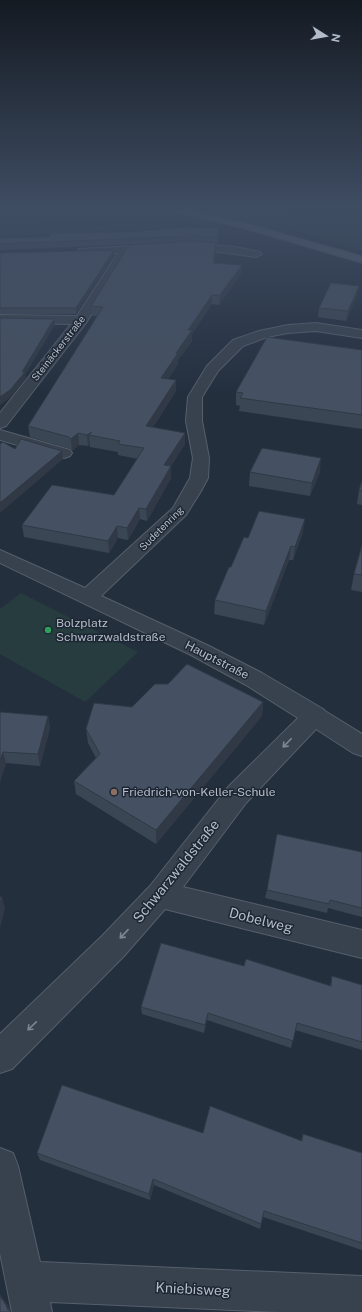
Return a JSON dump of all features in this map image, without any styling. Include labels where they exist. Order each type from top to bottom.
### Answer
[{"type":"street","name":"Steinäckerstraße","points":[[0,423],[81,320],[112,271]]},
{"type":"street","points":[[0,319],[81,320]]},
{"type":"street","name":"Sudetenring","points":[[88,598],[180,511],[192,491],[199,478],[201,458],[194,421],[195,397],[212,370],[238,343],[282,331],[316,327],[362,334]]},
{"type":"street","points":[[0,435],[64,453]]},
{"type":"street","name":"Hauptstraße","points":[[0,556],[247,675],[362,746]]},
{"type":"street","name":"Schwarzwaldstraße","points":[[0,1057],[113,946],[160,895],[238,795],[314,715]]},
{"type":"street","name":"Dobelweg","points":[[160,895],[362,944]]},
{"type":"street","points":[[0,1166],[28,1297]]},
{"type":"street","name":"Kniebisweg","points":[[28,1297],[362,1296]]},
{"type":"green space","name":"Bolzplatz Schwarzwaldstraße","points":[[21,593],[138,652],[85,702],[0,654],[0,609]]},
{"type":"building","points":[[0,271],[100,271],[76,308],[0,308]]},
{"type":"building","points":[[113,271],[237,271],[220,295],[212,295],[188,330],[192,330],[161,378],[176,380],[146,426],[185,433],[164,465],[171,466],[146,509],[139,508],[127,528],[117,526],[108,541],[22,525],[52,485],[114,495],[144,448],[118,444],[120,441],[89,435],[92,432],[87,435],[78,433],[71,439],[69,437],[28,426],[103,307],[91,306]]},
{"type":"building","points":[[331,283],[359,286],[348,311],[319,308]]},
{"type":"building","points":[[0,318],[54,319],[22,372],[25,372],[10,390],[0,397]]},
{"type":"building","points":[[267,337],[362,350],[362,415],[240,398],[243,393],[236,392]]},
{"type":"building","points":[[21,439],[62,451],[0,503],[0,444],[3,442],[15,449]]},
{"type":"building","points":[[262,448],[321,458],[312,483],[250,472]]},
{"type":"building","points":[[362,481],[362,491],[359,490]]},
{"type":"building","points":[[259,511],[305,519],[295,547],[291,546],[266,611],[215,600],[244,537],[248,538]]},
{"type":"building","points":[[362,545],[362,575],[354,574]]},
{"type":"building","points":[[187,664],[263,702],[156,830],[74,781],[100,754],[86,729],[94,703],[132,707],[155,684],[168,684]]},
{"type":"building","points":[[0,712],[48,716],[38,754],[3,752],[0,760]]},
{"type":"building","points":[[277,834],[362,852],[362,908],[330,900],[329,904],[267,890]]},
{"type":"building","points":[[161,943],[244,966],[246,959],[331,986],[332,976],[362,985],[362,1042],[297,1023],[293,1041],[208,1013],[205,1025],[141,1007]]},
{"type":"building","points":[[62,1085],[203,1133],[210,1106],[302,1141],[303,1134],[362,1153],[362,1243],[264,1211],[261,1224],[153,1179],[149,1194],[37,1153]]},
{"type":"building","points":[[0,1296],[8,1310],[11,1312],[0,1312]]},
{"type":"place","name":"Bolzplatz Schwarzwaldstraße","points":[[48,630]]},
{"type":"place","name":"Friedrich-von-Keller-Schule","points":[[114,792]]}]
